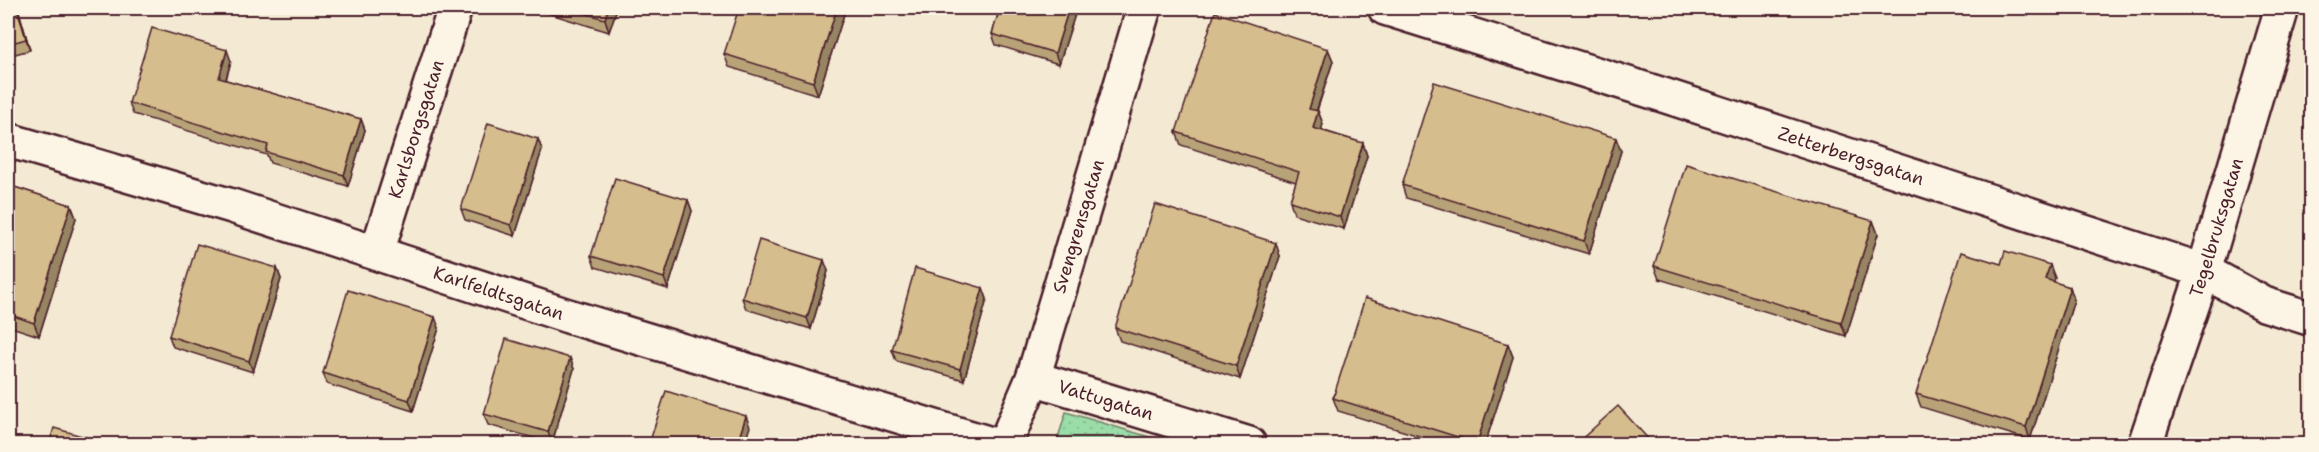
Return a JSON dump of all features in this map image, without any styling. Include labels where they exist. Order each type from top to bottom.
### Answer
[{"type":"street","name":"Karlsborgsgatan","points":[[377,252],[455,8]]},
{"type":"street","name":"Svengrensgatan","points":[[1005,444],[1033,378],[1144,8]]},
{"type":"street","name":"Zetterbergsgatan","points":[[1385,8],[1663,95],[2204,271],[2264,304],[2312,319]]},
{"type":"street","name":"Tegelbruksgatan","points":[[2145,444],[2204,271],[2282,8]]},
{"type":"street","name":"Karlfeldtsgatan","points":[[8,140],[232,206],[580,320],[991,444]]},
{"type":"street","name":"Vattugatan","points":[[1033,378],[1249,444]]},
{"type":"green space","points":[[1066,412],[1173,444],[1056,444]]},
{"type":"building","points":[[8,8],[17,8],[26,39],[8,44]]},
{"type":"building","points":[[567,8],[608,8],[605,19]]},
{"type":"building","points":[[739,8],[837,8],[813,82],[724,54]]},
{"type":"building","points":[[1000,8],[1069,8],[1055,53],[992,34]]},
{"type":"building","points":[[1215,12],[1328,49],[1309,109],[1318,111],[1313,128],[1363,143],[1340,217],[1290,201],[1299,172],[1176,132]]},
{"type":"building","points":[[152,28],[227,50],[219,78],[361,119],[344,175],[266,152],[268,145],[129,103]]},
{"type":"building","points":[[1434,82],[1616,138],[1584,241],[1402,185]]},
{"type":"building","points":[[488,123],[538,139],[511,225],[461,209]]},
{"type":"building","points":[[1686,164],[1873,221],[1841,323],[1654,266]]},
{"type":"building","points":[[615,178],[688,200],[664,278],[591,256]]},
{"type":"building","points":[[8,185],[71,205],[34,323],[8,314]]},
{"type":"building","points":[[1155,204],[1276,243],[1236,366],[1115,328]]},
{"type":"building","points":[[759,240],[824,260],[807,318],[742,298]]},
{"type":"building","points":[[197,244],[277,268],[249,361],[169,336]]},
{"type":"building","points":[[2005,251],[2050,265],[2045,279],[2070,287],[2026,427],[1916,394],[1961,252],[2001,264]]},
{"type":"building","points":[[915,268],[983,288],[960,369],[892,350]]},
{"type":"building","points":[[348,290],[435,317],[409,400],[323,373]]},
{"type":"building","points":[[1365,298],[1508,344],[1477,443],[1333,398]]},
{"type":"building","points":[[506,339],[570,358],[548,432],[484,414]]},
{"type":"building","points":[[666,391],[746,416],[737,444],[649,444]]},
{"type":"building","points":[[1618,406],[1653,444],[1576,444]]},
{"type":"building","points":[[54,428],[89,438],[87,444],[49,444]]},
{"type":"building","points":[[8,439],[15,441],[14,444],[8,444]]},
{"type":"building","points":[[397,440],[411,444],[396,444]]}]
